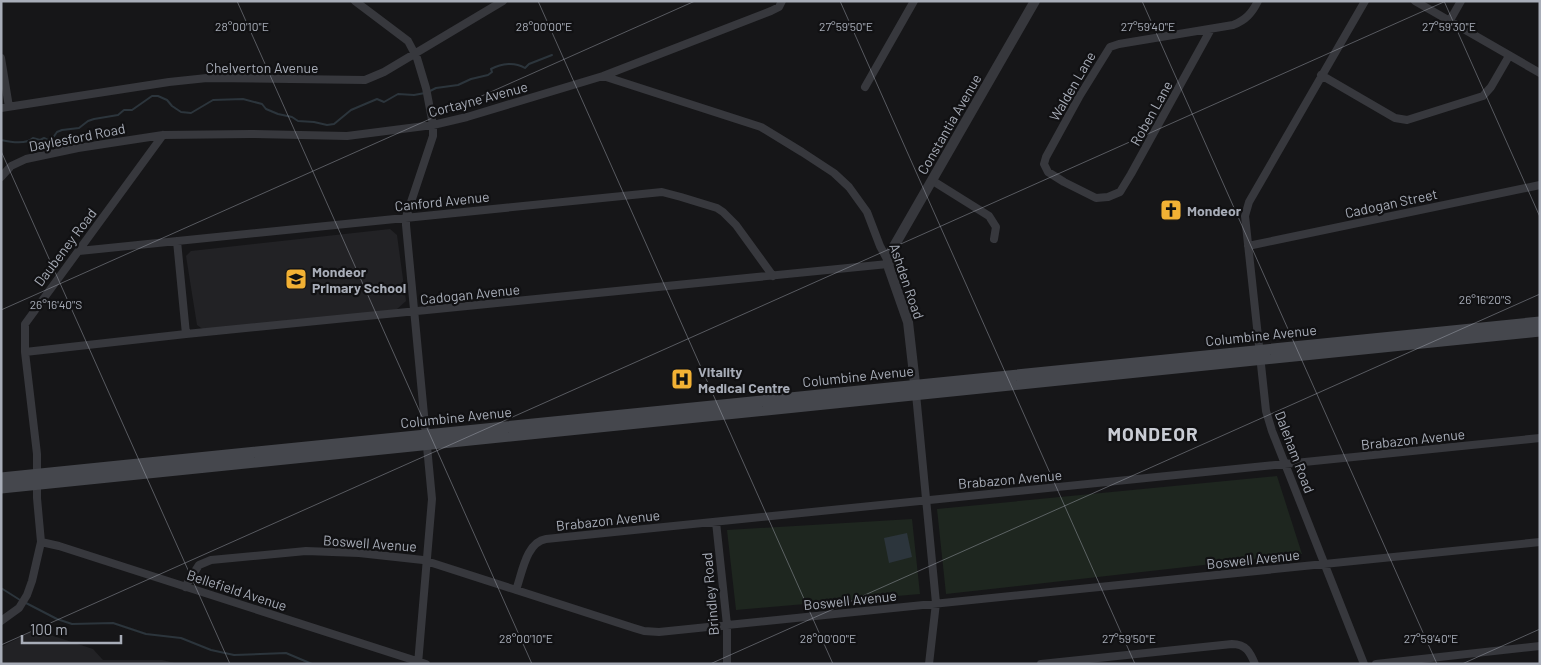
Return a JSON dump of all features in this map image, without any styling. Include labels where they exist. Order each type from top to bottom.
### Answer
[{"type":"main road","name":"Columbine Avenue","points":[[1,488],[37,480],[169,466],[1523,328],[1540,322]]},
{"type":"main road","name":"Columbine Avenue","points":[[1523,328],[1540,331]]},
{"type":"main road","name":"Columbine Avenue","points":[[1,478],[37,480]]},
{"type":"street","points":[[355,1],[405,38],[415,53],[433,125],[433,136],[429,151],[406,217],[406,240],[432,499],[421,663]]},
{"type":"street","name":"Chelverton Avenue","points":[[5,108],[169,82],[207,78],[365,80],[384,72],[503,1]]},
{"type":"street","points":[[865,87],[914,1]]},
{"type":"street","name":"Constantia Avenue","points":[[888,263],[892,250],[1036,1]]},
{"type":"street","name":"Walden Lane","points":[[1104,198],[1093,197],[1064,182],[1048,172],[1044,162],[1069,115],[1110,47],[1211,30],[1241,22],[1250,15],[1258,1]]},
{"type":"street","name":"Daleham Road","points":[[1364,664],[1266,411],[1245,216],[1247,207],[1365,1]]},
{"type":"street","points":[[1414,1],[1540,73]]},
{"type":"street","points":[[1449,22],[1461,1]]},
{"type":"street","name":"Cortayne Avenue","points":[[163,135],[347,136],[433,125],[603,76],[774,10],[782,2]]},
{"type":"street","name":"Roben Lane","points":[[1104,198],[1114,195],[1123,188],[1211,30]]},
{"type":"street","points":[[1321,75],[1395,118],[1407,120],[1483,96],[1489,91],[1509,56]]},
{"type":"street","points":[[1,58],[5,108]]},
{"type":"street","name":"Ashden Road","points":[[603,76],[761,127],[834,173],[849,187],[867,212],[888,263],[908,322],[936,604],[929,664]]},
{"type":"street","name":"Daylesford Road","points":[[1,177],[11,166],[26,159],[78,148],[163,135]]},
{"type":"street","name":"Daubeney Road","points":[[42,542],[36,454],[25,352],[24,330],[27,319],[163,135]]},
{"type":"street","points":[[933,180],[989,216],[996,227],[994,239]]},
{"type":"street","name":"Cadogan Street","points":[[1248,246],[1540,185]]},
{"type":"street","name":"Canford Avenue","points":[[79,250],[653,192],[668,193],[717,208],[728,216],[773,276]]},
{"type":"street","points":[[177,241],[186,334]]},
{"type":"street","name":"Cadogan Avenue","points":[[25,352],[888,263]]},
{"type":"street","name":"Brabazon Avenue","points":[[516,590],[530,551],[536,542],[541,540],[1540,438]]},
{"type":"street","name":"Brindley Road","points":[[716,522],[727,625],[727,664]]},
{"type":"street","points":[[1,621],[19,608],[27,595],[42,542]]},
{"type":"street","name":"Bellefield Avenue","points":[[42,542],[60,546],[421,663]]},
{"type":"street","name":"Boswell Avenue","points":[[185,587],[199,565],[211,560],[306,551],[409,557],[428,561],[644,631],[659,632],[1540,542]]},
{"type":"street","points":[[1041,664],[1232,644],[1243,645],[1247,648],[1255,664]]},
{"type":"street","points":[[1376,664],[1540,646]]},
{"type":"shaded area","name":"Mondeor Primary School","points":[[390,229],[397,235],[406,301],[396,310],[204,330],[197,325],[186,256],[191,251]]},
{"type":"shaded area","points":[[1277,476],[1302,554],[946,594],[937,509]]},
{"type":"shaded area","points":[[912,519],[920,594],[736,610],[727,530]]},
{"type":"shaded area","points":[[907,533],[912,557],[889,563],[884,538]]},
{"type":"shaded area","points":[[35,630],[93,649],[103,660],[162,660],[179,664],[1,664],[1,647]]},
{"type":"waterway","points":[[430,91],[436,88],[458,85],[471,79],[488,75],[492,72],[491,69],[500,65],[513,64],[525,68],[529,64],[552,55]]},
{"type":"waterway","points":[[1,140],[26,142],[33,138],[40,140],[44,138],[52,139],[57,132],[62,130],[79,128],[88,121],[118,115],[124,110],[132,110],[152,96],[158,96],[167,100],[181,112],[191,113],[213,100],[243,99],[262,104],[266,109],[292,117],[298,121],[327,125],[334,124],[351,110],[377,99],[384,102],[398,94],[414,95],[425,93]]},
{"type":"waterway","points":[[1,588],[20,600]]},
{"type":"waterway","points":[[26,603],[57,619],[72,624],[113,623],[146,634],[181,638],[211,650],[234,655],[286,653],[312,664]]},
{"type":"place","name":"Mondeor","points":[[1171,210]]},
{"type":"place","name":"Mondeor Primary School","points":[[296,279]]},
{"type":"place","name":"Vitality Medical Centre","points":[[682,379]]},
{"type":"district","name":"MONDEOR","points":[[1153,433]]}]
